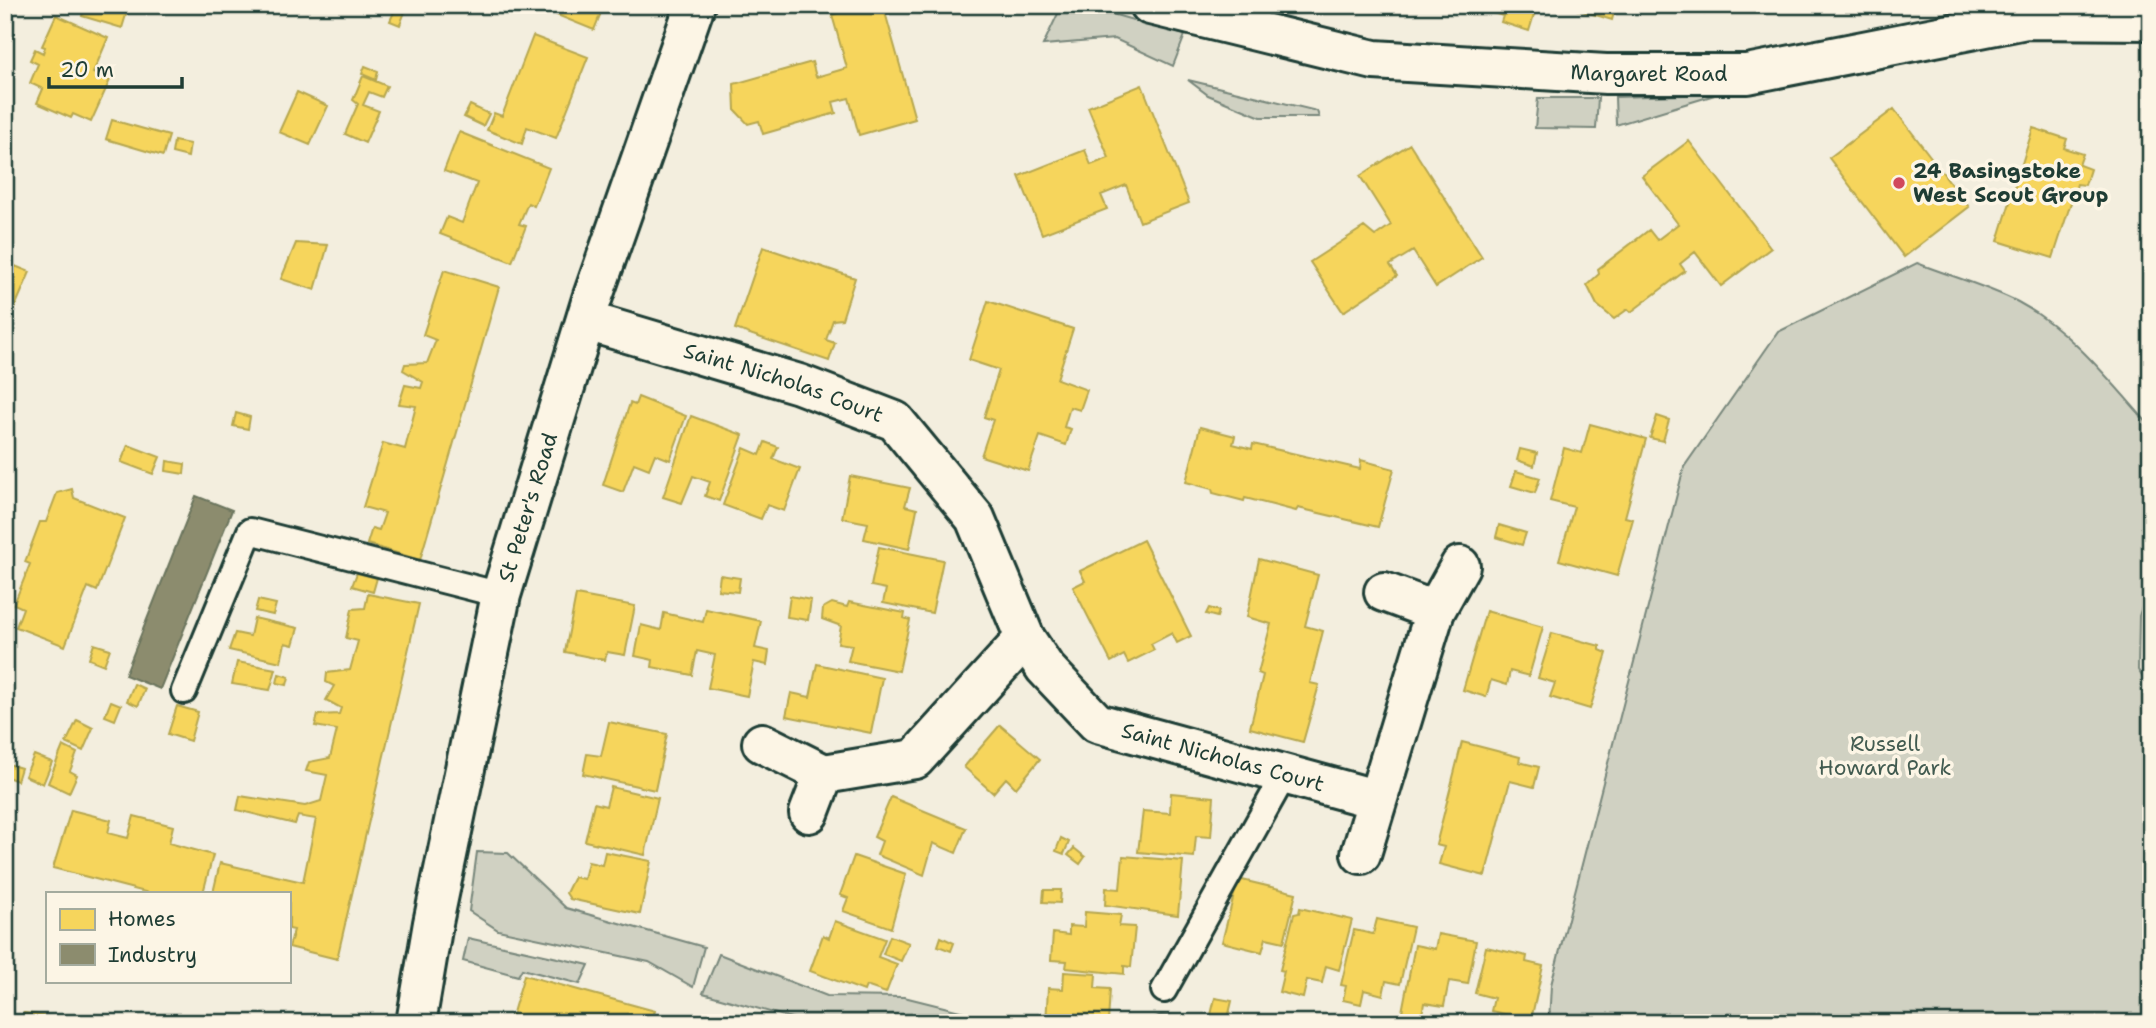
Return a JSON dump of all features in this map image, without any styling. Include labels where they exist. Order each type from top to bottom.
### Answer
[{"type":"street","name":"St Peter's Road","points":[[416,1023],[433,923],[501,595],[592,299],[695,5]]},
{"type":"street","name":"Margaret Road","points":[[1150,5],[1374,61],[1606,74],[1747,74],[2026,19],[2151,20]]},
{"type":"street","name":"Saint Nicholas Court","points":[[587,321],[799,383],[895,421],[975,518],[1025,638],[1045,668],[1097,723],[1375,799]]},
{"type":"street","points":[[1361,854],[1375,799],[1435,611],[1460,566]]},
{"type":"street","points":[[1384,592],[1435,611]]},
{"type":"street","points":[[762,743],[824,774],[915,759],[1025,638]]},
{"type":"street","points":[[809,813],[824,774]]},
{"type":"lane","points":[[184,691],[250,531],[501,595]]},
{"type":"lane","points":[[1164,990],[1285,774]]},
{"type":"green space","points":[[1062,5],[1081,5],[1185,35],[1173,66],[1115,39],[1043,45]]},
{"type":"green space","points":[[1188,80],[1317,111],[1319,117],[1261,117],[1208,95]]},
{"type":"green space","points":[[1718,94],[1616,125],[1615,97]]},
{"type":"green space","points":[[1538,98],[1598,98],[1596,129],[1535,128]]},
{"type":"green space","name":"Russell Howard Park","points":[[1917,263],[1994,291],[2038,314],[2090,358],[2151,427],[2151,582],[2139,616],[2138,670],[2151,690],[2151,1023],[1549,1023],[1551,985],[1684,467],[1778,332]]},
{"type":"green space","points":[[477,852],[508,853],[566,908],[704,947],[693,987],[649,962],[498,930],[469,911]]},
{"type":"green space","points":[[468,938],[589,965],[580,984],[522,969],[518,976],[463,961]]},
{"type":"green space","points":[[719,954],[827,996],[904,997],[1008,1023],[809,1023],[703,993]]},
{"type":"green space","points":[[1161,1015],[1231,1021],[1237,1023],[1143,1023]]},
{"type":"building: Homes","points":[[85,5],[129,5],[122,28],[82,16]]},
{"type":"building: Homes","points":[[397,5],[406,9],[400,25],[390,21]]},
{"type":"building: Homes","points":[[550,5],[604,5],[594,30],[547,11]]},
{"type":"building: Homes","points":[[865,5],[883,5],[915,119],[859,135],[849,98],[833,102],[836,113],[763,134],[759,121],[748,124],[735,110],[734,84],[812,62],[816,77],[847,68],[832,15]]},
{"type":"building: Homes","points":[[1466,5],[1537,5],[1529,31],[1501,22],[1503,16]]},
{"type":"building: Homes","points":[[1563,5],[1616,5],[1612,20]]},
{"type":"building: Homes","points":[[1667,5],[1706,5],[1704,14]]},
{"type":"building: Homes","points":[[56,15],[108,38],[93,73],[110,80],[91,122],[73,114],[71,118],[37,103],[43,89],[30,83],[38,64],[30,60],[35,49],[43,53],[45,47],[42,46]]},
{"type":"building: Homes","points":[[533,36],[588,57],[556,138],[527,127],[522,144],[487,130],[494,113],[502,116]]},
{"type":"building: Homes","points":[[365,66],[378,71],[376,80],[362,74]]},
{"type":"building: Homes","points":[[363,76],[387,86],[382,97],[369,92],[363,105],[379,111],[365,143],[345,134],[358,104],[353,100]]},
{"type":"building: Homes","points":[[1142,85],[1189,203],[1140,222],[1126,185],[1101,195],[1107,209],[1042,234],[1019,176],[1085,150],[1091,165],[1109,158],[1088,107]]},
{"type":"building: Homes","points":[[297,92],[328,106],[310,145],[279,132]]},
{"type":"building: Homes","points":[[470,105],[489,114],[483,126],[464,117]]},
{"type":"building: Homes","name":"24 Basingstoke West Scout Group","points":[[1894,109],[1969,207],[1904,257],[1829,158]]},
{"type":"building: Homes","points":[[112,120],[169,136],[163,156],[106,139]]},
{"type":"building: Homes","points":[[2033,128],[2067,139],[2064,148],[2083,154],[2079,165],[2090,169],[2085,185],[2077,184],[2053,258],[1998,241]]},
{"type":"building: Homes","points":[[459,132],[549,168],[534,206],[528,203],[519,224],[526,226],[512,262],[440,234],[447,217],[462,223],[477,183],[444,171]]},
{"type":"building: Homes","points":[[174,141],[190,144],[188,157],[172,153]]},
{"type":"building: Homes","points":[[1689,141],[1771,248],[1721,286],[1695,252],[1680,264],[1685,271],[1631,312],[1628,309],[1614,319],[1597,305],[1587,285],[1599,274],[1598,269],[1649,230],[1657,240],[1678,224],[1642,176]]},
{"type":"building: Homes","points":[[1410,144],[1482,257],[1436,287],[1413,251],[1390,265],[1397,276],[1343,312],[1310,262],[1364,227],[1375,236],[1391,225],[1360,176]]},
{"type":"building: Homes","points":[[296,243],[328,245],[315,290],[281,279]]},
{"type":"building: Homes","points":[[763,247],[855,278],[842,319],[833,320],[826,340],[835,343],[829,361],[735,329]]},
{"type":"building: Homes","points":[[5,262],[30,272],[5,330]]},
{"type":"building: Homes","points":[[444,270],[499,287],[420,560],[367,544],[372,528],[379,530],[385,513],[363,507],[383,443],[405,449],[416,406],[399,404],[405,385],[421,388],[423,382],[403,370],[405,364],[427,363],[436,340],[423,335]]},
{"type":"building: Homes","points":[[988,301],[1073,329],[1057,379],[1087,390],[1080,410],[1070,407],[1064,427],[1071,429],[1066,445],[1040,436],[1028,471],[981,456],[993,420],[984,417],[999,370],[969,360]]},
{"type":"building: Homes","points":[[638,397],[686,416],[670,460],[655,454],[649,469],[634,463],[623,492],[603,485],[630,403],[635,405]]},
{"type":"building: Homes","points":[[236,413],[250,417],[248,429],[233,426]]},
{"type":"building: Homes","points":[[691,416],[743,435],[719,501],[705,496],[710,482],[693,476],[682,503],[663,497]]},
{"type":"building: Homes","points":[[1657,416],[1669,420],[1663,441],[1650,438]]},
{"type":"building: Homes","points":[[1590,424],[1646,439],[1625,517],[1633,519],[1617,576],[1559,560],[1574,507],[1550,501],[1564,448],[1582,453]]},
{"type":"building: Homes","points":[[1200,427],[1235,436],[1233,444],[1252,449],[1253,444],[1360,469],[1361,460],[1394,469],[1378,527],[1298,508],[1296,511],[1245,498],[1244,501],[1186,482]]},
{"type":"building: Homes","points":[[765,442],[778,447],[773,459],[800,469],[784,511],[767,505],[761,519],[723,505],[744,448],[760,455]]},
{"type":"building: Homes","points":[[128,445],[160,457],[153,474],[121,462]]},
{"type":"building: Homes","points":[[1520,449],[1537,453],[1534,466],[1517,460]]},
{"type":"building: Homes","points":[[167,461],[185,464],[184,474],[166,471]]},
{"type":"building: Homes","points":[[1516,471],[1540,478],[1535,493],[1511,486]]},
{"type":"building: Homes","points":[[850,476],[910,488],[905,506],[917,509],[909,549],[864,539],[868,523],[842,518]]},
{"type":"building: Homes","points":[[72,489],[74,498],[125,518],[97,591],[88,587],[65,646],[16,627],[23,608],[14,604],[30,564],[25,562],[40,522],[46,522],[57,493]]},
{"type":"building: Homes","points":[[1499,525],[1526,533],[1522,545],[1496,537]]},
{"type":"building: Homes","points":[[1143,540],[1191,636],[1177,643],[1172,633],[1151,644],[1154,650],[1128,663],[1124,655],[1111,662],[1073,587],[1085,581],[1080,571]]},
{"type":"building: Homes","points":[[879,547],[943,560],[932,613],[883,603],[886,589],[871,586]]},
{"type":"building: Homes","points":[[1259,559],[1318,575],[1305,626],[1323,631],[1310,683],[1319,685],[1303,742],[1250,728],[1263,675],[1258,673],[1271,624],[1247,617]]},
{"type":"building: Homes","points":[[357,573],[377,578],[373,592],[352,586]]},
{"type":"building: Homes","points":[[720,575],[740,578],[738,592],[718,590]]},
{"type":"building: Homes","points":[[368,594],[419,604],[337,959],[290,947],[294,930],[290,929],[290,892],[213,892],[220,863],[303,882],[316,819],[298,816],[295,824],[237,810],[240,796],[305,806],[321,801],[327,775],[306,771],[309,762],[330,758],[337,730],[315,726],[318,715],[339,714],[341,708],[326,700],[334,686],[326,682],[327,673],[350,670],[358,641],[346,638],[352,609],[365,608]]},
{"type":"building: Homes","points":[[576,595],[635,606],[625,655],[607,652],[605,660],[565,652]]},
{"type":"building: Homes","points":[[790,596],[811,600],[808,620],[787,617]]},
{"type":"building: Homes","points":[[258,600],[276,604],[273,615],[255,611]]},
{"type":"building: Homes","points":[[849,602],[905,613],[904,618],[910,620],[899,671],[848,661],[852,645],[838,643],[841,626],[822,619],[823,608],[832,603],[847,607]]},
{"type":"building: Homes","points":[[1209,608],[1219,611],[1217,617],[1206,614]]},
{"type":"building: Homes","points":[[706,609],[761,621],[755,648],[769,651],[767,665],[754,662],[747,696],[708,688],[715,655],[697,651],[692,675],[652,667],[653,660],[635,656],[641,625],[661,630],[664,613],[703,622]]},
{"type":"building: Homes","points":[[1486,611],[1543,627],[1529,676],[1510,671],[1507,685],[1491,680],[1486,697],[1463,690]]},
{"type":"building: Homes","points":[[254,618],[298,628],[293,645],[285,643],[281,662],[229,650],[235,633],[250,636]]},
{"type":"building: Homes","points":[[1552,633],[1600,646],[1600,650],[1607,653],[1590,709],[1550,697],[1555,683],[1538,678]]},
{"type":"building: Homes","points":[[94,644],[110,649],[104,665],[89,659]]},
{"type":"building: Homes","points":[[237,662],[276,669],[270,690],[232,684]]},
{"type":"building: Homes","points":[[817,664],[882,678],[871,733],[786,716],[791,693],[810,697]]},
{"type":"building: Homes","points":[[279,674],[289,677],[287,685],[277,683]]},
{"type":"building: Homes","points":[[134,684],[145,689],[138,706],[127,701]]},
{"type":"building: Homes","points":[[111,701],[121,705],[115,720],[105,716]]},
{"type":"building: Homes","points":[[177,706],[198,712],[190,741],[168,734]]},
{"type":"building: Homes","points":[[77,720],[93,728],[83,751],[66,743]]},
{"type":"building: Homes","points":[[609,722],[667,734],[655,790],[583,774],[587,754],[601,756]]},
{"type":"building: Homes","points":[[1000,725],[1040,759],[1016,788],[1006,778],[993,793],[964,767]]},
{"type":"building: Homes","points":[[1462,742],[1520,757],[1519,762],[1539,767],[1534,787],[1510,781],[1485,876],[1439,864],[1444,847],[1436,845]]},
{"type":"building: Homes","points":[[63,746],[77,753],[70,771],[77,775],[69,793],[48,783]]},
{"type":"building: Homes","points":[[34,755],[52,762],[43,784],[25,776]]},
{"type":"building: Homes","points":[[5,763],[21,768],[17,781],[5,776]]},
{"type":"building: Homes","points":[[611,787],[658,798],[645,855],[585,841],[594,803],[606,806]]},
{"type":"building: Homes","points":[[1171,793],[1214,797],[1211,837],[1196,836],[1194,857],[1138,852],[1143,811],[1170,813]]},
{"type":"building: Homes","points":[[891,797],[966,828],[956,853],[933,843],[924,875],[877,855],[882,841],[874,837]]},
{"type":"building: Homes","points":[[71,810],[111,820],[108,833],[128,838],[134,816],[173,826],[169,843],[213,855],[203,892],[145,892],[53,868]]},
{"type":"building: Homes","points":[[1061,838],[1069,842],[1064,854],[1056,851]]},
{"type":"building: Homes","points":[[1074,848],[1085,857],[1080,864],[1068,855]]},
{"type":"building: Homes","points":[[605,852],[651,861],[640,914],[570,899],[566,893],[574,877],[584,879],[588,862],[602,865]]},
{"type":"building: Homes","points":[[854,856],[906,874],[891,928],[843,911],[848,898],[840,895]]},
{"type":"building: Homes","points":[[1123,856],[1183,861],[1178,915],[1105,905],[1106,888],[1120,889]]},
{"type":"building: Homes","points":[[1238,879],[1296,893],[1284,942],[1266,938],[1262,952],[1222,942]]},
{"type":"building: Homes","points":[[1044,890],[1061,890],[1060,903],[1043,902]]},
{"type":"building: Homes","points":[[1300,908],[1352,920],[1339,970],[1326,966],[1322,983],[1307,980],[1303,998],[1279,992],[1284,971],[1280,970],[1294,914],[1299,913]]},
{"type":"building: Homes","points":[[1085,912],[1121,915],[1119,926],[1135,927],[1131,967],[1124,966],[1124,974],[1066,968],[1067,961],[1051,960],[1053,933],[1069,935],[1069,926],[1084,927]]},
{"type":"building: Homes","points":[[1377,919],[1413,927],[1400,984],[1386,981],[1383,995],[1364,990],[1361,1004],[1343,1000],[1346,986],[1341,985],[1354,930],[1373,934]]},
{"type":"building: Homes","points":[[835,921],[885,939],[878,957],[897,964],[886,993],[866,986],[864,991],[810,971],[823,935],[829,938]]},
{"type":"building: Homes","points":[[1438,934],[1476,941],[1468,984],[1449,981],[1444,1006],[1424,1003],[1421,1021],[1401,1017],[1415,945],[1435,949]]},
{"type":"building: Homes","points":[[890,936],[909,943],[901,961],[883,954]]},
{"type":"building: Homes","points":[[941,937],[954,943],[951,951],[938,946]]},
{"type":"building: Homes","points":[[1486,947],[1527,956],[1526,962],[1543,966],[1531,1020],[1491,1011],[1494,998],[1475,993]]},
{"type":"building: Homes","points":[[1064,972],[1096,974],[1095,988],[1110,989],[1108,1023],[1046,1023],[1048,988],[1063,989]]},
{"type":"building: Homes","points":[[524,975],[655,1011],[651,1023],[510,1023]]},
{"type":"building: Homes","points":[[1215,998],[1232,1001],[1228,1018],[1211,1015]]},
{"type":"building: Homes","points":[[24,1013],[96,1023],[22,1023]]},
{"type":"building: Industry","points":[[196,496],[232,510],[160,689],[125,675]]},
{"type":"place","name":"24 Basingstoke West Scout Group","points":[[1899,183]]}]
